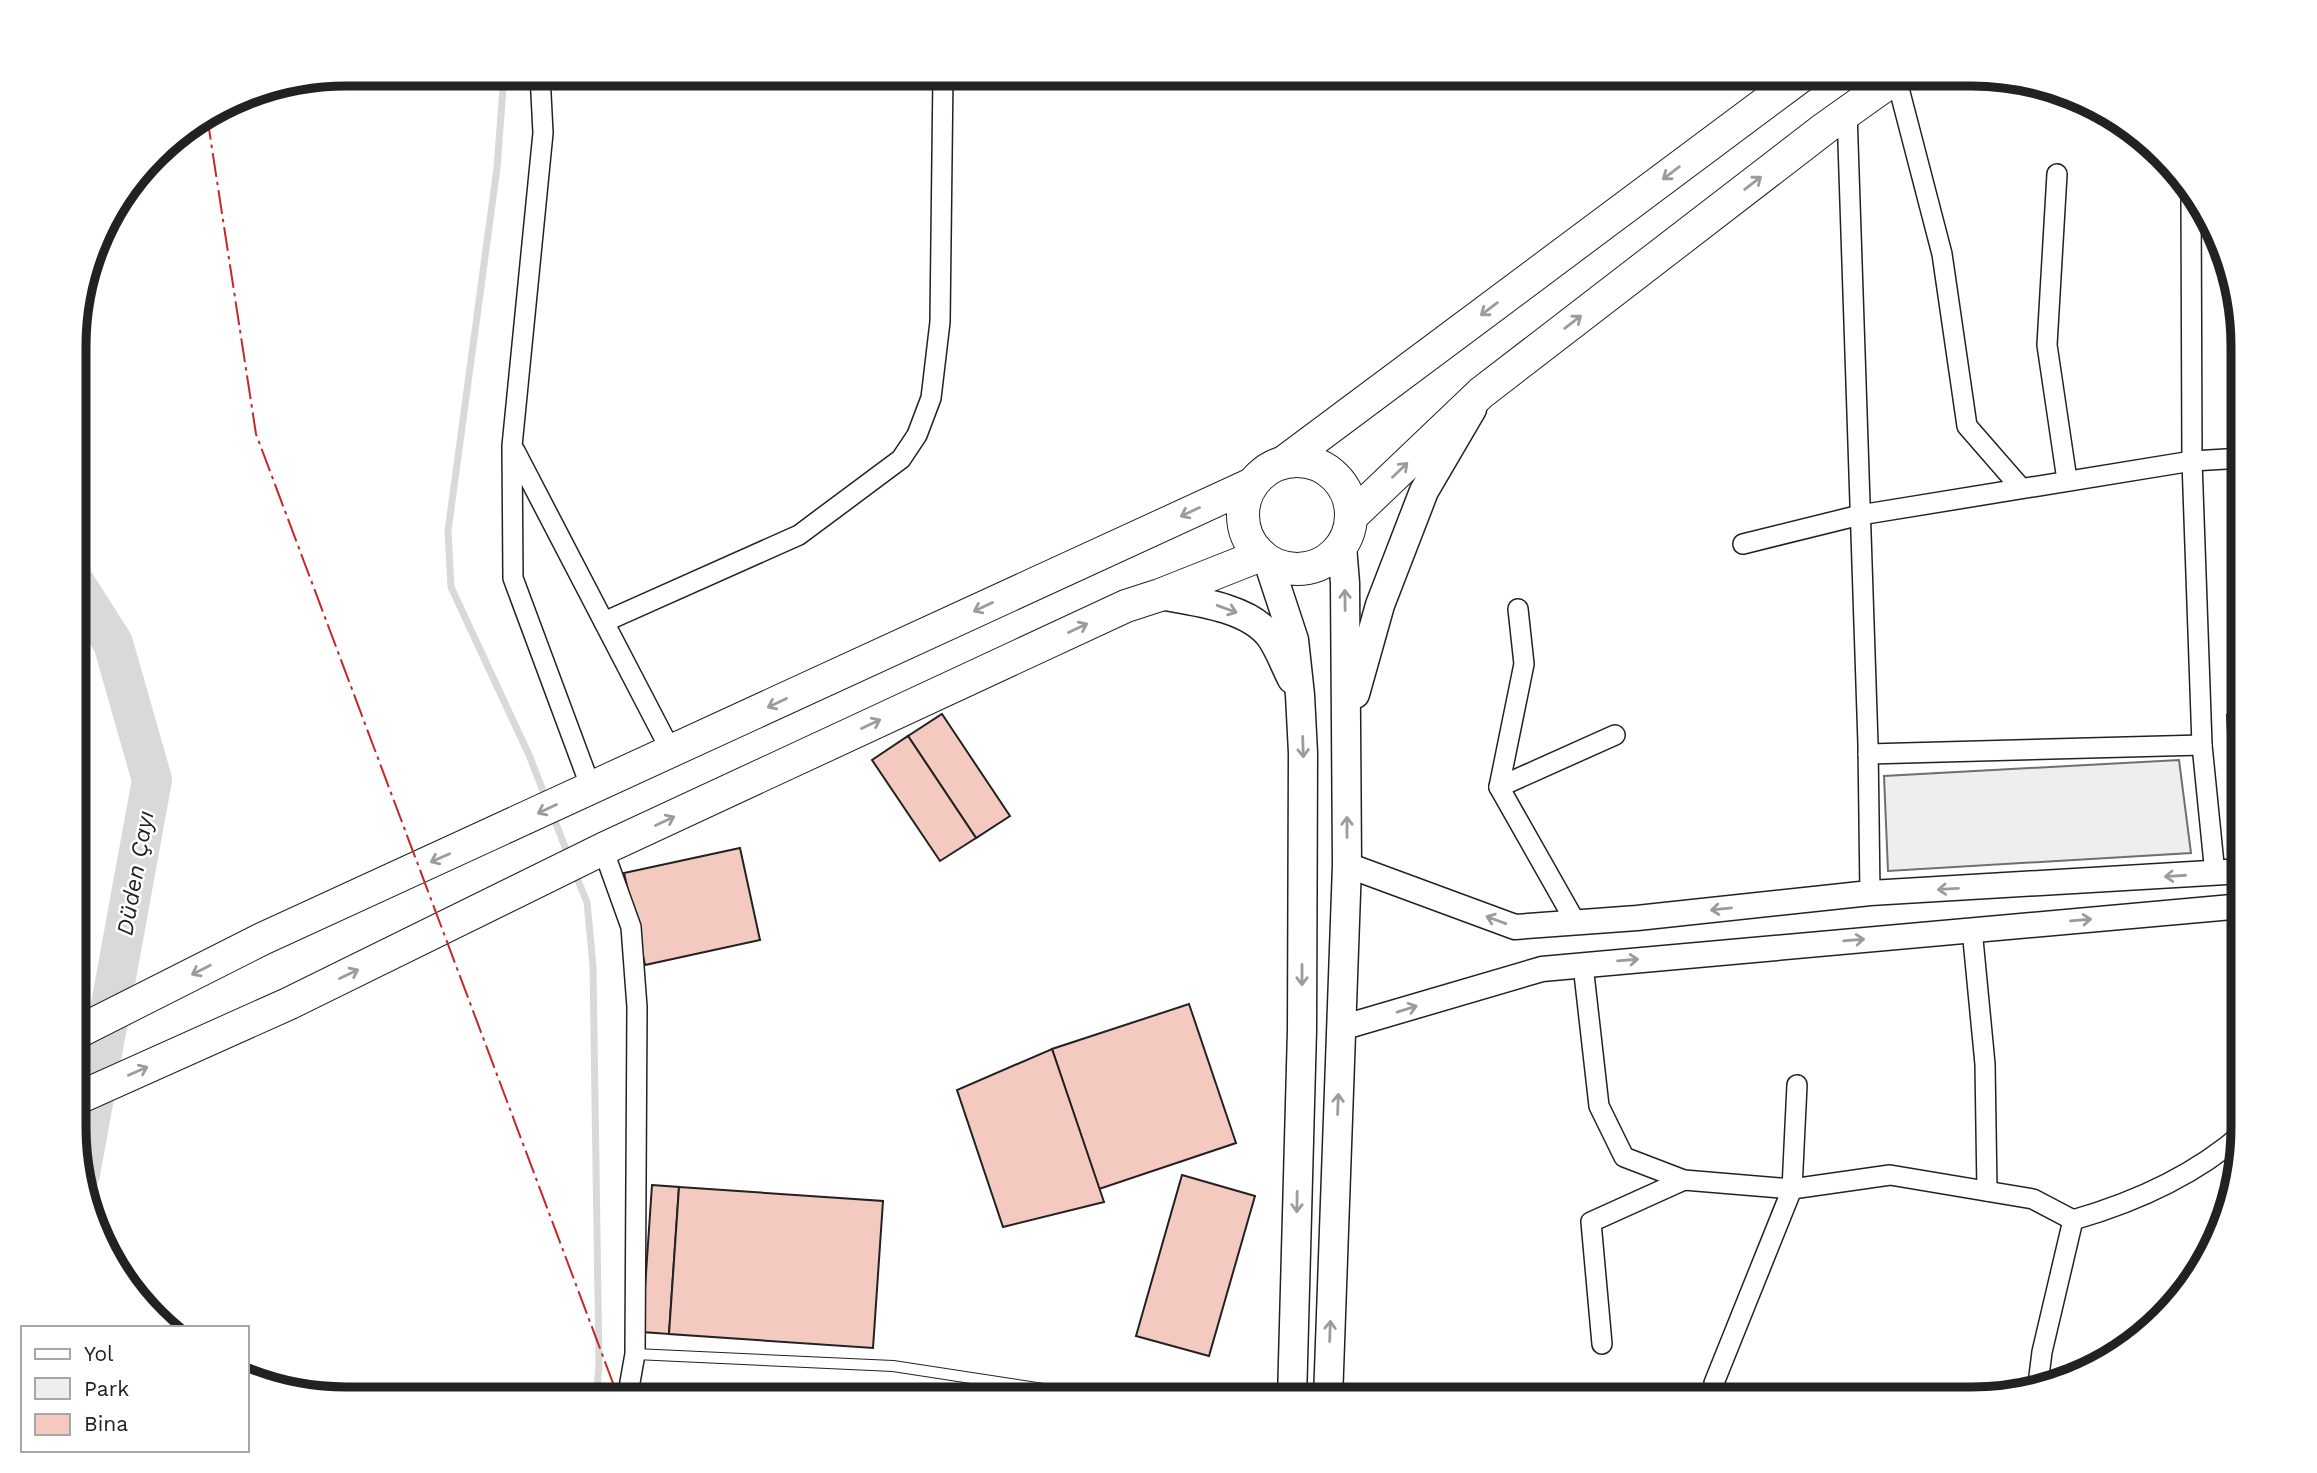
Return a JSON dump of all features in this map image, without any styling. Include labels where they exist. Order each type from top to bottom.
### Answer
[{"type":"main road","points":[[1788,86],[1284,462],[1261,474],[1244,500],[1242,517],[1246,535],[1255,550],[1283,568],[1300,569],[1323,562],[1346,531],[1481,393],[1884,86]]},
{"type":"main road","points":[[1346,723],[1380,605],[1424,491],[1481,393]]},
{"type":"main road","points":[[1284,462],[1300,461],[1317,465],[1331,473],[1342,485],[1349,500],[1345,583],[1347,865],[1328,1387]]},
{"type":"main road","points":[[86,1028],[262,939],[1252,484]]},
{"type":"main road","points":[[86,1095],[288,1004],[603,849],[1126,606],[1264,558]]},
{"type":"main road","points":[[1264,558],[1294,640],[1303,753],[1302,1016],[1292,1387]]},
{"type":"main road","points":[[1160,595],[1209,603],[1243,615],[1270,635],[1300,695]]},
{"type":"street","points":[[541,86],[543,133],[512,446],[513,578],[591,788]]},
{"type":"street","points":[[604,622],[800,535],[901,459],[909,447],[925,417],[931,398],[940,321],[943,86]]},
{"type":"street","points":[[1902,86],[1942,254],[1967,426],[2021,488]]},
{"type":"street","points":[[1847,112],[1870,893]]},
{"type":"street","points":[[2057,174],[2047,345],[2067,480]]},
{"type":"street","points":[[2191,208],[2192,461],[2202,745],[2215,874]]},
{"type":"street","points":[[512,446],[671,751]]},
{"type":"street","points":[[1744,544],[1860,515],[2192,461],[2231,459]]},
{"type":"street","points":[[1518,609],[1524,664],[1499,787],[1576,923]]},
{"type":"street","points":[[1499,787],[1615,736]]},
{"type":"street","points":[[1868,754],[2202,745]]},
{"type":"street","points":[[603,849],[631,927],[637,1007],[635,1354],[628,1387]]},
{"type":"street","points":[[1347,865],[1515,927],[1870,893],[2231,873]]},
{"type":"street","points":[[1341,1028],[1542,969],[2231,907]]},
{"type":"street","points":[[1972,929],[1985,1064],[1987,1191]]},
{"type":"street","points":[[1583,965],[1599,1106],[1624,1157],[1684,1180],[1792,1189],[1890,1175],[2033,1199],[2073,1220],[2107,1210],[2180,1179],[2231,1144]]},
{"type":"street","points":[[1714,1383],[1792,1189],[1797,1085]]},
{"type":"street","points":[[1602,1344],[1591,1222],[1684,1180]]},
{"type":"street","points":[[2039,1378],[2042,1352],[2073,1220]]},
{"type":"lane","points":[[635,1354],[893,1366],[1030,1387]]},
{"type":"green space","points":[[2179,760],[2191,853],[1888,871],[1884,776]]},
{"type":"building","points":[[942,714],[1010,816],[976,838],[908,736]]},
{"type":"building","points":[[2227,715],[2231,715],[2230,770]]},
{"type":"building","points":[[908,736],[976,838],[940,861],[872,760]]},
{"type":"building","points":[[740,848],[760,940],[645,965],[624,873]]},
{"type":"building","points":[[1189,1004],[1236,1143],[1099,1189],[1052,1049]]},
{"type":"building","points":[[1052,1049],[1104,1202],[1003,1227],[957,1090]]},
{"type":"building","points":[[1182,1175],[1255,1196],[1209,1356],[1136,1336]]},
{"type":"building","points":[[652,1185],[679,1187],[669,1334],[642,1332]]},
{"type":"building","points":[[679,1187],[883,1201],[873,1348],[669,1334]]},
{"type":"waterway","points":[[503,86],[497,168],[448,531],[451,587],[529,755],[547,801]]},
{"type":"waterway","name":"Düden Çayı","points":[[86,601],[113,643],[152,780],[86,1141]]},
{"type":"waterway","points":[[553,816],[569,857]]},
{"type":"waterway","points":[[574,871],[587,902],[593,966],[599,1365],[597,1387]]},
{"type":"power","points":[[208,126],[256,434],[614,1387]]}]
